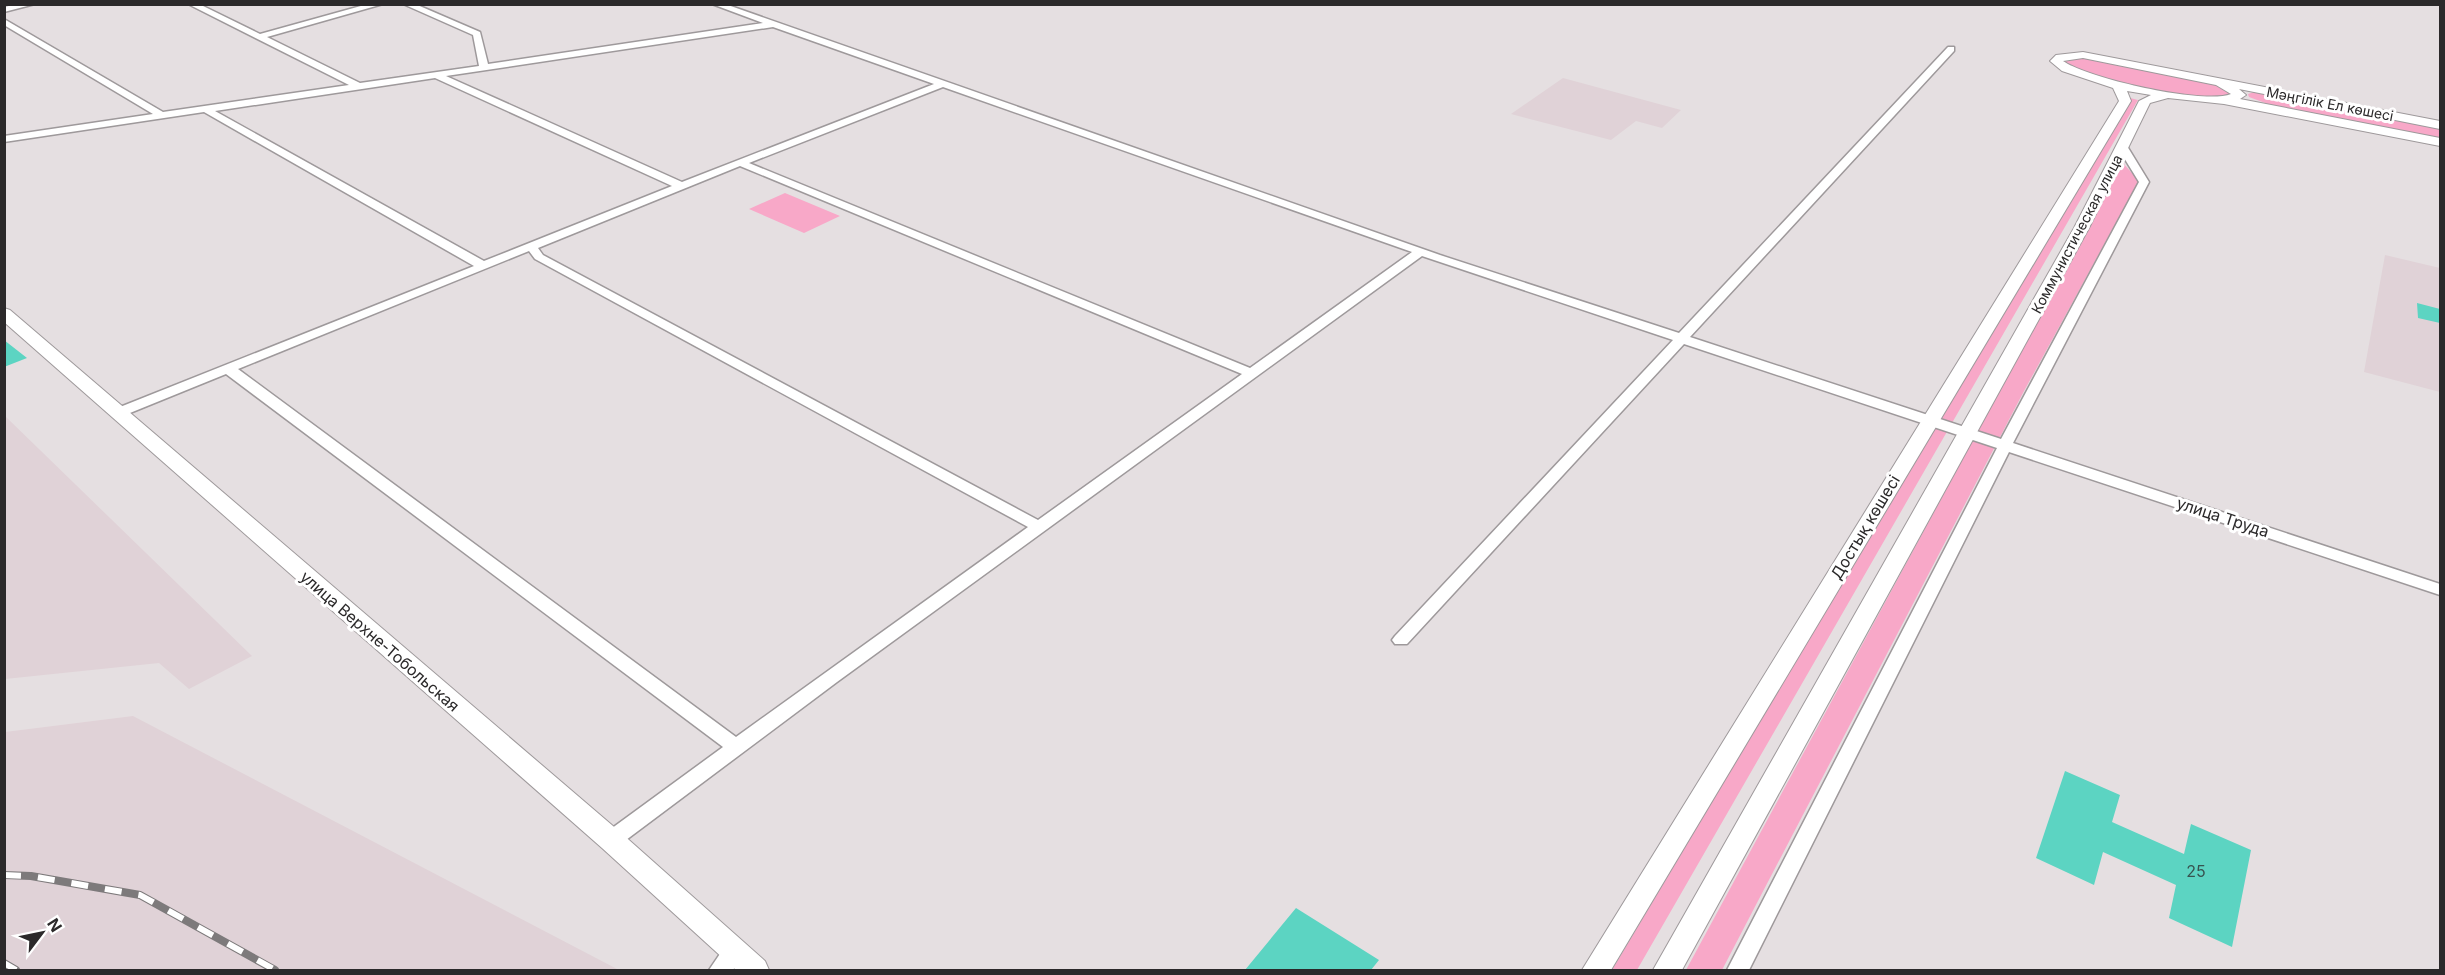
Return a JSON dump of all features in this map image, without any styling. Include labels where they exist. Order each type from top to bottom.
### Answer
[{"type":"street","points":[[4,10],[31,4]]},
{"type":"street","points":[[192,4],[357,86]]},
{"type":"street","points":[[258,37],[379,4]]},
{"type":"street","points":[[407,4],[477,34],[484,66]]},
{"type":"street","name":"улица Труда","points":[[716,4],[1420,252],[2440,590]]},
{"type":"street","points":[[4,21],[161,115]]},
{"type":"street","points":[[4,139],[774,24]]},
{"type":"street","points":[[1401,640],[1951,49]]},
{"type":"street","name":"Мәңгілік Ел көшесі","points":[[2440,125],[2083,55],[2060,57],[2056,61],[2063,68],[2118,84],[2169,94],[2222,100],[2440,142]]},
{"type":"street","points":[[434,74],[681,186]]},
{"type":"street","points":[[2220,82],[2240,94],[2222,100]]},
{"type":"street","points":[[120,412],[485,267],[681,186],[945,83]]},
{"type":"street","name":"Достық көшесі","points":[[1596,970],[2125,101],[2118,84]]},
{"type":"street","name":"Коммунистическая улица","points":[[1966,432],[2006,365],[2123,148],[2145,101],[2169,94]]},
{"type":"street","points":[[205,109],[485,267]]},
{"type":"street","points":[[1738,970],[2005,446],[2145,182],[2123,148]]},
{"type":"street","points":[[740,163],[1251,373]]},
{"type":"street","points":[[532,247],[539,257],[1039,527]]},
{"type":"street","points":[[611,840],[1420,252]]},
{"type":"street","name":"улица Верхне-Тобольская","points":[[4,313],[611,840],[755,970]]},
{"type":"street","points":[[228,369],[314,434],[437,521],[597,645],[737,748]]},
{"type":"street","points":[[1666,970],[1966,432]]},
{"type":"street","points":[[720,970],[734,952]]},
{"type":"shaded area","points":[[2076,56],[2217,83],[2234,93],[2194,96],[2146,90],[2099,77],[2061,63],[2064,58]]},
{"type":"shaded area","points":[[1563,78],[1681,110],[1662,128],[1636,121],[1611,140],[1511,114]]},
{"type":"shaded area","points":[[2254,92],[2440,127],[2440,139],[2268,104],[2249,97],[2248,94]]},
{"type":"shaded area","points":[[2130,98],[2138,100],[1637,970],[1612,970]]},
{"type":"shaded area","points":[[2123,163],[2139,181],[2024,391],[1722,970],[1686,970]]},
{"type":"shaded area","points":[[785,193],[840,216],[804,233],[749,209]]},
{"type":"shaded area","points":[[2385,255],[2440,268],[2440,392],[2364,372]]},
{"type":"shaded area","points":[[4,416],[252,656],[189,689],[159,663],[5,679]]},
{"type":"shaded area","points":[[133,716],[619,970],[5,970],[5,732]]},
{"type":"building","points":[[2417,303],[2440,309],[2440,323],[2418,318]]},
{"type":"building","points":[[4,340],[27,358],[4,367]]},
{"type":"building","points":[[2065,771],[2120,795],[2112,822],[2184,854],[2191,824],[2251,850],[2232,947],[2169,918],[2176,885],[2103,852],[2094,885],[2036,858]]},
{"type":"building","points":[[1296,908],[1379,960],[1371,970],[1245,970]]},
{"type":"railway","points":[[4,875],[31,876],[140,895],[275,970]]},
{"type":"railway","points":[[4,963],[16,970]]}]
